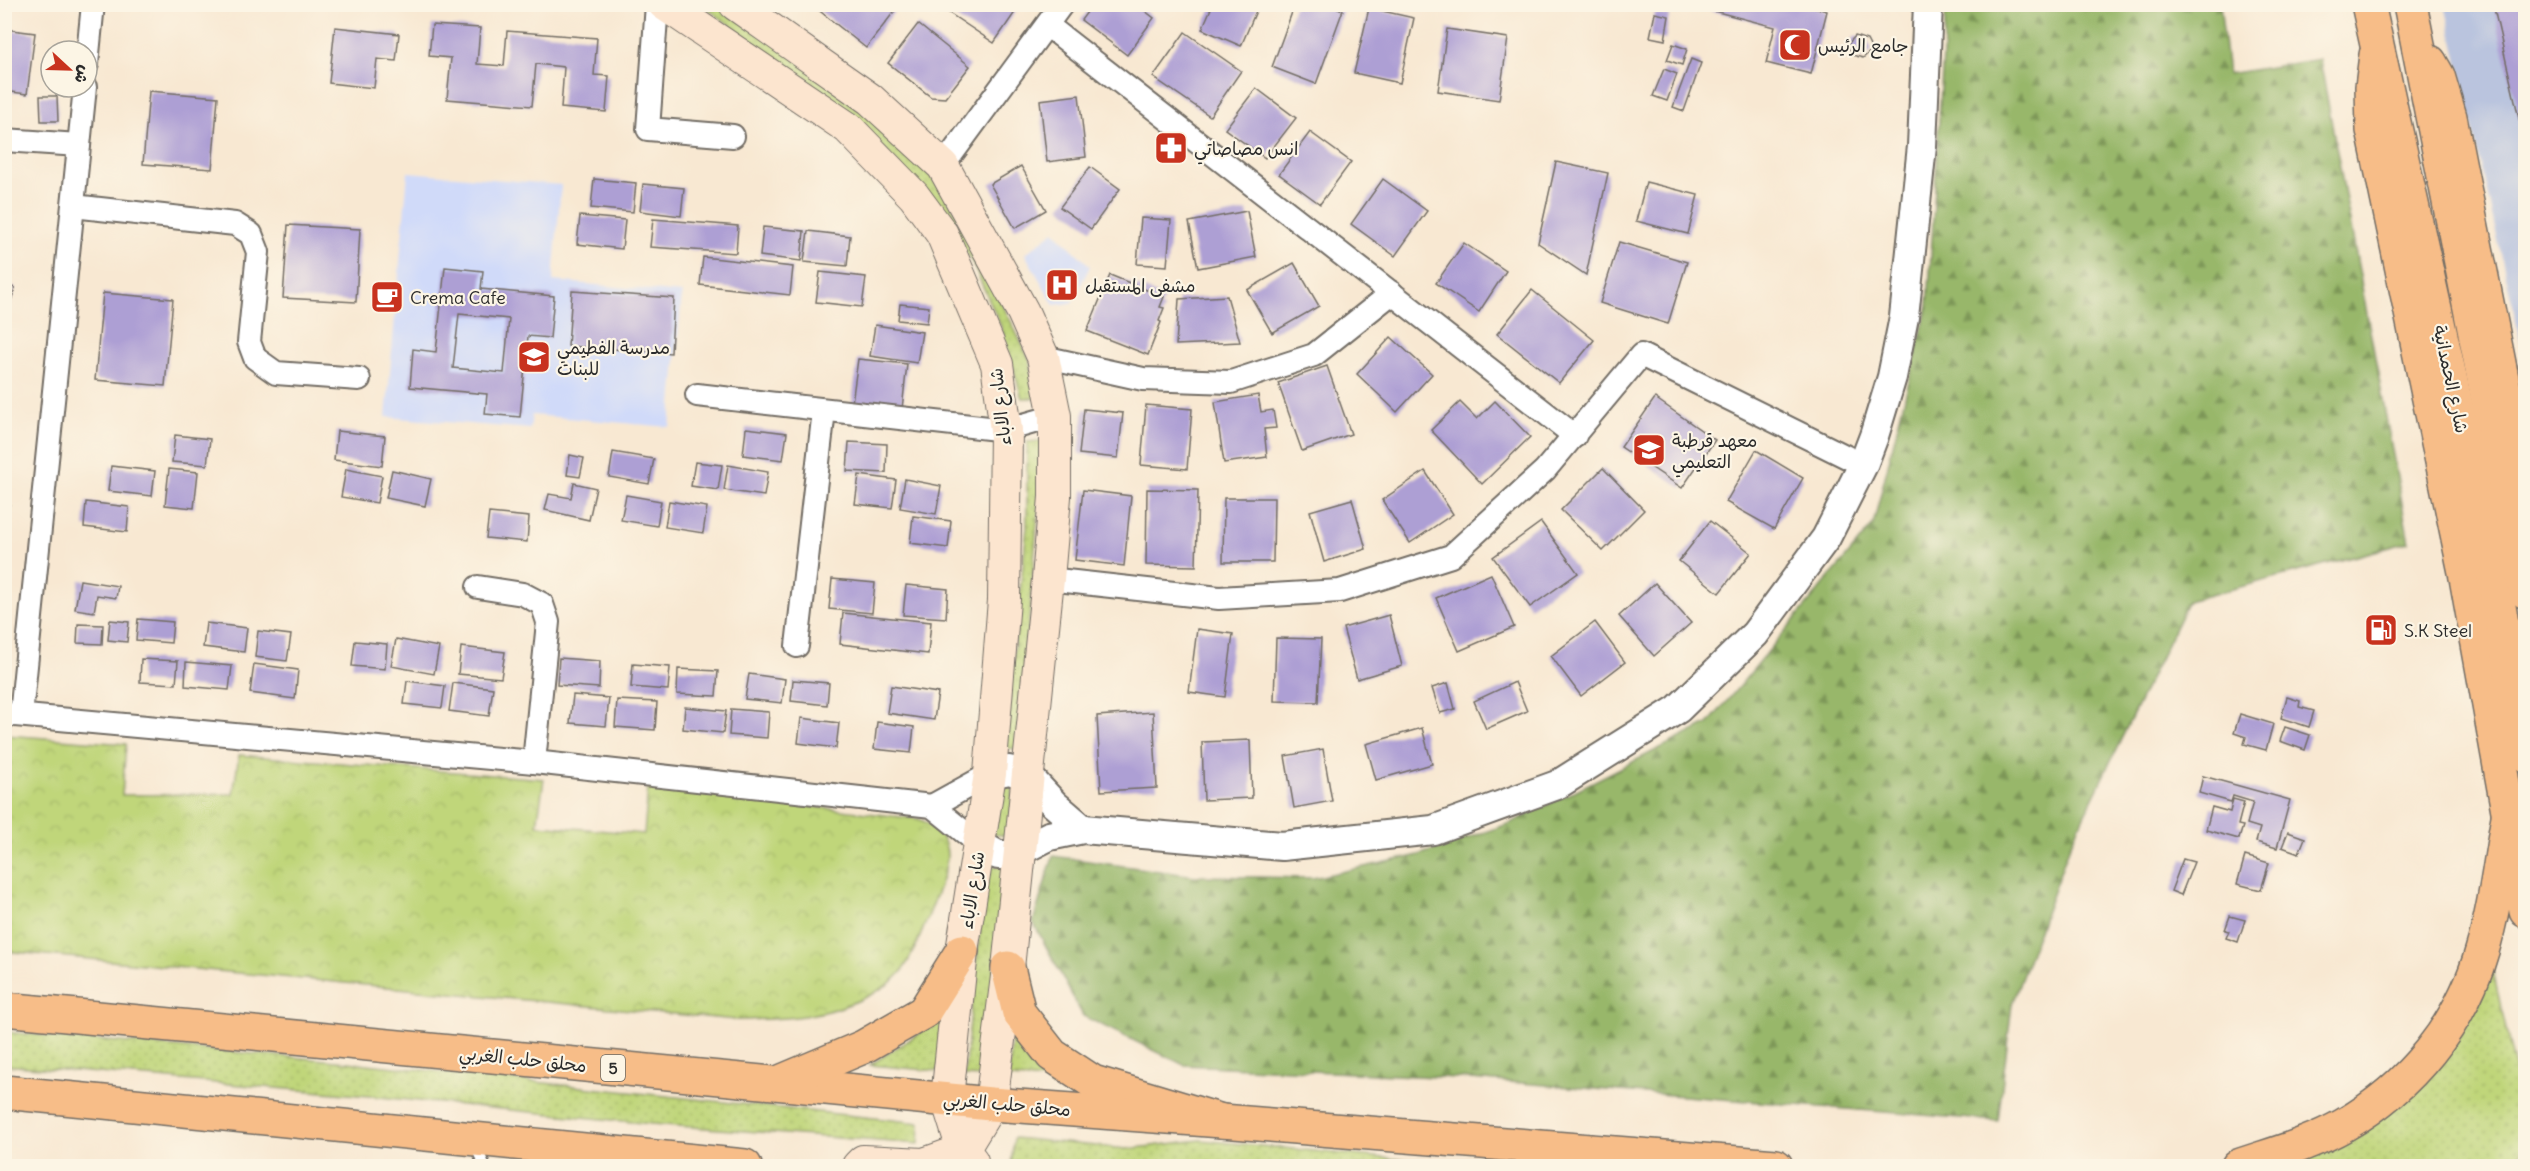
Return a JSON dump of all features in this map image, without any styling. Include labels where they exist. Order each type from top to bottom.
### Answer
[{"type":"main road","name":"شارع الاباء","points":[[664,4],[848,128],[914,196],[942,234],[997,364],[1006,430],[1004,600],[990,774],[962,951],[947,1099]]},
{"type":"main road","points":[[735,4],[870,99],[943,166],[988,245],[1023,312],[1043,357],[1055,416],[1055,497],[1048,579],[1008,968],[991,1104],[970,1158]]},
{"type":"main road","name":"شارع الحمدانية","points":[[2410,4],[2526,592]]},
{"type":"main road","name":"شارع الحمدانية","points":[[2367,5],[2378,42],[2492,568],[2526,756]]},
{"type":"main road","points":[[2418,39],[2438,76],[2450,117],[2510,393],[2526,499]]},
{"type":"main road","points":[[2378,42],[2372,87],[2373,130],[2465,572],[2526,911]]},
{"type":"main road","points":[[2238,1167],[2309,1142],[2343,1126],[2375,1105],[2404,1080],[2430,1052],[2452,1021],[2482,951],[2508,817]]},
{"type":"main road","points":[[776,1083],[864,1047],[924,1012],[962,951]]},
{"type":"main road","points":[[1008,968],[1019,1013],[1052,1055],[1094,1082],[1222,1121]]},
{"type":"main road","name":"محلق حلب الغربي","points":[[4,1009],[991,1104],[1222,1121]]},
{"type":"main road","points":[[4,1092],[478,1153],[745,1167]]},
{"type":"main road","points":[[947,1099],[970,1158]]},
{"type":"main road","name":"5","points":[[1222,1121],[1642,1154],[1776,1167]]},
{"type":"main road","name":"5","points":[[1642,1154],[1698,1167]]},
{"type":"main road","points":[[858,1167],[863,1161],[924,1164],[970,1158]]},
{"type":"street","points":[[90,39],[93,4]]},
{"type":"street","points":[[657,4],[648,129],[733,136]]},
{"type":"street","points":[[943,166],[1062,4]]},
{"type":"street","points":[[84,99],[13,715],[534,762],[932,806],[980,845],[998,855],[1019,853],[1049,836],[1083,829],[1282,846],[1433,830],[1557,785],[1678,709],[1755,634],[1826,538],[1863,465],[1887,397],[1904,317],[1922,146],[1928,4]]},
{"type":"street","points":[[1047,25],[1575,435]]},
{"type":"street","points":[[4,140],[79,145]]},
{"type":"street","points":[[73,206],[235,224],[251,234],[258,252],[249,342],[255,358],[276,373],[359,379]]},
{"type":"street","points":[[1043,357],[1143,379],[1231,382],[1314,355],[1392,293]]},
{"type":"street","points":[[1048,579],[1219,598],[1340,591],[1451,556],[1545,470],[1641,355],[1863,465]]},
{"type":"street","points":[[697,395],[1006,430],[1055,416]]},
{"type":"street","points":[[797,646],[824,410]]},
{"type":"street","points":[[478,587],[523,594],[542,604],[548,622],[534,762]]},
{"type":"street","points":[[932,806],[990,774],[1009,770],[1028,776],[1054,804],[1083,829]]},
{"type":"shaded area","points":[[2445,5],[2525,5],[2525,361]]},
{"type":"shaded area","name":"مدرسة الفطيمي للبنات","points":[[408,172],[561,185],[553,281],[682,293],[670,427],[532,415],[530,429],[386,417]]},
{"type":"shaded area","name":"مشفى المستقبل","points":[[1054,231],[1090,266],[1072,303],[1054,305],[1025,254]]},
{"type":"green space","points":[[703,5],[728,5],[864,107],[918,161],[941,189],[963,223],[1030,361],[1038,398],[1022,398],[1001,326],[971,260],[929,198],[856,119]]},
{"type":"green space","points":[[1946,5],[2220,5],[2228,74],[2320,59],[2409,542],[2188,601],[2070,845],[2012,1004],[1998,1121],[1458,1078],[1184,1065],[1083,1016],[1033,922],[1053,856],[1195,876],[1313,878],[1419,855],[1511,823],[1708,724],[1873,525],[1928,305]]},
{"type":"green space","points":[[1044,441],[1018,749],[1004,748],[1027,527],[1027,442]]},
{"type":"green space","points":[[5,735],[126,744],[122,795],[233,794],[239,755],[544,779],[537,825],[644,834],[648,788],[919,819],[930,825],[942,838],[947,856],[946,866],[914,949],[893,980],[874,993],[840,1008],[790,1018],[737,1020],[5,951]]},
{"type":"green space","points":[[996,777],[1014,778],[1009,836],[991,834]]},
{"type":"green space","points":[[987,866],[1006,866],[984,1077],[964,1076]]},
{"type":"green space","points":[[2486,941],[2525,1113],[2523,1151],[2509,1166],[2291,1166],[2340,1143],[2382,1113]]},
{"type":"green space","points":[[943,1018],[938,1071],[870,1065]]},
{"type":"green space","points":[[1013,1024],[1069,1081],[1009,1078]]},
{"type":"green space","points":[[5,1032],[348,1062],[920,1123],[919,1144],[652,1124],[370,1096],[5,1065]]},
{"type":"green space","points":[[1014,1138],[1127,1149],[1201,1140],[1465,1166],[1011,1166]]},
{"type":"building","points":[[811,4],[900,4],[866,48]]},
{"type":"building","points":[[1093,4],[1136,4],[1154,18],[1127,55],[1081,20]]},
{"type":"building","points":[[1213,4],[1259,4],[1241,46],[1202,29]]},
{"type":"building","points":[[1295,4],[1327,4],[1343,10],[1316,84],[1272,67]]},
{"type":"building","name":"جامع الرئيس","points":[[1687,4],[1817,4],[1816,8],[1827,11],[1811,74],[1766,63],[1775,27]]},
{"type":"building","points":[[2493,4],[2526,4],[2525,145]]},
{"type":"building","points":[[942,5],[1020,5],[994,43],[940,7]]},
{"type":"building","points":[[1369,8],[1414,18],[1400,83],[1354,73]]},
{"type":"building","points":[[1655,13],[1669,16],[1665,40],[1650,37]]},
{"type":"building","points":[[918,24],[970,66],[945,98],[931,97],[888,63]]},
{"type":"building","points":[[432,25],[480,28],[477,64],[504,66],[507,31],[597,38],[594,75],[609,76],[606,112],[561,108],[564,67],[536,64],[532,106],[447,99],[451,58],[429,56]]},
{"type":"building","points":[[335,27],[399,34],[396,61],[377,59],[374,88],[329,83]]},
{"type":"building","points":[[4,29],[35,33],[27,94],[4,91]]},
{"type":"building","points":[[1447,29],[1508,38],[1499,100],[1438,91]]},
{"type":"building","points":[[1185,32],[1241,71],[1210,116],[1153,77]]},
{"type":"building","points":[[1855,36],[1867,40],[1872,50],[1863,58],[1852,55],[1848,44]]},
{"type":"building","points":[[1673,44],[1687,49],[1682,65],[1667,60]]},
{"type":"building","points":[[1691,59],[1701,63],[1684,111],[1673,107]]},
{"type":"building","points":[[1664,69],[1677,74],[1667,101],[1653,96]]},
{"type":"building","points":[[1256,88],[1296,118],[1265,158],[1225,129]]},
{"type":"building","points":[[149,91],[218,97],[212,169],[143,164]]},
{"type":"building","points":[[1079,95],[1086,157],[1047,162],[1040,100]]},
{"type":"building","points":[[40,99],[57,99],[58,121],[41,121]]},
{"type":"building","points":[[1310,132],[1351,162],[1320,204],[1279,174]]},
{"type":"building","points":[[1556,162],[1608,173],[1586,275],[1538,243]]},
{"type":"building","points":[[1021,166],[1046,210],[1015,228],[990,184]]},
{"type":"building","points":[[1090,167],[1120,189],[1091,229],[1060,207]]},
{"type":"building","points":[[594,179],[636,183],[633,212],[591,208]]},
{"type":"building","points":[[1383,179],[1427,211],[1395,256],[1351,224]]},
{"type":"building","points":[[1646,182],[1698,195],[1688,234],[1636,221]]},
{"type":"building","points":[[643,184],[684,188],[681,216],[640,211]]},
{"type":"building","points":[[1247,211],[1256,257],[1198,268],[1189,222]]},
{"type":"building","points":[[580,216],[625,220],[622,249],[577,244]]},
{"type":"building","points":[[1141,218],[1171,220],[1167,266],[1137,264]]},
{"type":"building","points":[[653,219],[738,226],[736,253],[650,247]]},
{"type":"building","points":[[288,225],[360,229],[356,302],[283,298]]},
{"type":"building","points":[[763,227],[804,231],[801,261],[760,256]]},
{"type":"building","points":[[808,231],[850,236],[847,266],[804,262]]},
{"type":"building","points":[[1619,242],[1687,262],[1668,324],[1600,303]]},
{"type":"building","points":[[1464,243],[1506,271],[1479,312],[1436,283]]},
{"type":"building","points":[[703,257],[793,267],[790,295],[700,285]]},
{"type":"building","points":[[1294,263],[1319,306],[1272,333],[1247,290]]},
{"type":"building","points":[[445,267],[483,271],[481,289],[554,296],[550,338],[528,336],[520,417],[485,414],[487,394],[410,387],[413,349],[436,352]],"holes":[[[459,314],[509,319],[504,373],[453,368]]]},
{"type":"building","points":[[820,272],[866,277],[862,307],[816,302]]},
{"type":"building","points":[[1110,275],[1164,297],[1160,307],[1164,308],[1159,321],[1161,322],[1148,355],[1087,331]]},
{"type":"building","points":[[4,284],[15,288],[5,320],[4,320]]},
{"type":"building","points":[[1532,290],[1594,340],[1559,383],[1497,334]]},
{"type":"building","points":[[572,291],[674,298],[671,353],[568,346]]},
{"type":"building","points":[[103,293],[173,299],[165,386],[95,380]]},
{"type":"building","points":[[1227,296],[1240,342],[1176,345],[1179,299]]},
{"type":"building","points":[[900,304],[929,307],[927,323],[898,320]]},
{"type":"building","points":[[875,325],[922,332],[917,363],[870,356]]},
{"type":"building","points":[[1391,337],[1432,374],[1397,412],[1357,374]]},
{"type":"building","points":[[858,359],[907,364],[902,409],[852,403]]},
{"type":"building","points":[[1327,366],[1351,434],[1302,451],[1278,383]]},
{"type":"building","points":[[1258,395],[1261,412],[1273,410],[1276,428],[1264,429],[1267,457],[1224,463],[1215,402]]},
{"type":"building","points":[[1655,398],[1715,440],[1682,488],[1621,447]]},
{"type":"building","points":[[1495,401],[1530,437],[1482,484],[1431,430],[1460,402],[1477,419]]},
{"type":"building","points":[[1146,405],[1192,409],[1187,469],[1141,465]]},
{"type":"building","points":[[1084,409],[1123,413],[1118,458],[1079,454]]},
{"type":"building","points":[[746,428],[787,433],[783,460],[743,455]]},
{"type":"building","points":[[337,431],[385,436],[382,466],[334,460]]},
{"type":"building","points":[[175,435],[210,439],[207,465],[172,462]]},
{"type":"building","points":[[849,442],[887,444],[886,473],[847,471]]},
{"type":"building","points":[[1756,450],[1803,478],[1774,529],[1726,502]]},
{"type":"building","points":[[613,452],[654,459],[649,484],[609,477]]},
{"type":"building","points":[[570,455],[584,458],[580,477],[567,475]]},
{"type":"building","points":[[695,462],[722,465],[718,490],[691,486]]},
{"type":"building","points":[[728,465],[768,472],[764,496],[724,490]]},
{"type":"building","points":[[111,466],[155,471],[152,496],[108,491]]},
{"type":"building","points":[[1603,468],[1644,510],[1603,551],[1561,510]]},
{"type":"building","points":[[169,469],[198,472],[194,508],[165,505]]},
{"type":"building","points":[[346,469],[382,476],[377,503],[341,497]]},
{"type":"building","points":[[392,470],[431,479],[425,506],[386,498]]},
{"type":"building","points":[[1425,471],[1453,514],[1410,543],[1382,500]]},
{"type":"building","points":[[859,475],[896,480],[892,508],[855,504]]},
{"type":"building","points":[[905,479],[941,486],[936,514],[900,508]]},
{"type":"building","points":[[574,483],[596,488],[589,520],[545,510],[549,494],[571,498]]},
{"type":"building","points":[[1147,489],[1198,490],[1196,566],[1146,565]]},
{"type":"building","points":[[1083,490],[1131,496],[1124,566],[1075,560]]},
{"type":"building","points":[[626,495],[661,501],[657,526],[621,520]]},
{"type":"building","points":[[1224,498],[1274,498],[1273,562],[1223,562]]},
{"type":"building","points":[[1352,499],[1366,549],[1324,562],[1310,511]]},
{"type":"building","points":[[4,500],[10,501],[6,530],[4,530]]},
{"type":"building","points":[[669,501],[707,507],[703,533],[665,527]]},
{"type":"building","points":[[86,502],[129,507],[127,532],[84,527]]},
{"type":"building","points":[[489,513],[529,517],[527,542],[486,538]]},
{"type":"building","points":[[913,516],[951,521],[948,548],[910,543]]},
{"type":"building","points":[[1710,521],[1751,553],[1719,593],[1679,561]]},
{"type":"building","points":[[1541,522],[1578,573],[1530,607],[1493,557]]},
{"type":"building","points":[[1491,574],[1514,627],[1459,651],[1436,598]]},
{"type":"building","points":[[832,579],[875,583],[872,613],[829,609]]},
{"type":"building","points":[[80,580],[118,586],[116,598],[97,595],[94,612],[75,609]]},
{"type":"building","points":[[1655,583],[1691,623],[1654,656],[1619,616]]},
{"type":"building","points":[[906,585],[948,589],[946,618],[903,615]]},
{"type":"building","points":[[843,613],[931,622],[928,654],[840,644]]},
{"type":"building","points":[[1389,615],[1402,666],[1357,679],[1343,628]]},
{"type":"building","points":[[138,619],[173,622],[171,643],[136,640]]},
{"type":"building","points":[[110,620],[129,622],[127,642],[108,640]]},
{"type":"building","points":[[1595,622],[1625,662],[1581,696],[1551,656]]},
{"type":"building","points":[[206,623],[247,628],[244,652],[203,647]]},
{"type":"building","points":[[78,624],[103,625],[102,644],[77,643]]},
{"type":"building","points":[[1197,629],[1233,634],[1225,697],[1189,692]]},
{"type":"building","points":[[258,631],[291,635],[287,661],[255,657]]},
{"type":"building","points":[[1276,638],[1321,639],[1318,702],[1274,701]]},
{"type":"building","points":[[396,639],[439,647],[434,674],[391,666]]},
{"type":"building","points":[[355,641],[387,644],[385,669],[352,666]]},
{"type":"building","points":[[461,647],[505,652],[501,678],[458,674]]},
{"type":"building","points":[[559,658],[600,661],[599,688],[557,685]]},
{"type":"building","points":[[141,659],[178,661],[176,684],[140,682]]},
{"type":"building","points":[[186,662],[232,666],[229,690],[185,686]]},
{"type":"building","points":[[254,664],[298,670],[295,699],[250,693]]},
{"type":"building","points":[[633,664],[670,667],[668,690],[631,687]]},
{"type":"building","points":[[678,669],[718,671],[716,696],[677,694]]},
{"type":"building","points":[[749,674],[785,679],[782,703],[745,699]]},
{"type":"building","points":[[793,680],[829,683],[827,705],[791,701]]},
{"type":"building","points":[[407,681],[445,686],[442,708],[404,704]]},
{"type":"building","points":[[1515,682],[1527,711],[1486,729],[1474,701]]},
{"type":"building","points":[[453,683],[493,688],[489,716],[449,711]]},
{"type":"building","points":[[1448,683],[1455,709],[1440,713],[1432,688]]},
{"type":"building","points":[[891,686],[938,693],[934,720],[887,713]]},
{"type":"building","points":[[573,695],[609,698],[606,726],[570,723]]},
{"type":"building","points":[[2287,697],[2300,701],[2299,707],[2314,711],[2309,727],[2281,718]]},
{"type":"building","points":[[617,700],[657,702],[655,730],[615,727]]},
{"type":"building","points":[[685,707],[726,711],[723,733],[683,729]]},
{"type":"building","points":[[731,709],[769,712],[767,738],[729,735]]},
{"type":"building","points":[[1153,712],[1157,788],[1101,791],[1097,716]]},
{"type":"building","points":[[2240,714],[2273,724],[2266,750],[2244,744],[2246,737],[2234,733]]},
{"type":"building","points":[[801,718],[839,723],[836,748],[798,743]]},
{"type":"building","points":[[877,722],[914,727],[911,753],[874,749]]},
{"type":"building","points":[[2285,727],[2310,735],[2305,750],[2280,741]]},
{"type":"building","points":[[1422,728],[1432,764],[1376,780],[1366,744]]},
{"type":"building","points":[[1250,740],[1252,798],[1204,800],[1202,742]]},
{"type":"building","points":[[1323,749],[1332,801],[1294,808],[1285,756]]},
{"type":"building","points":[[2203,776],[2290,800],[2277,848],[2256,842],[2260,828],[2247,824],[2253,802],[2233,796],[2231,802],[2199,793]]},
{"type":"building","points":[[2233,799],[2244,802],[2238,825],[2243,826],[2239,839],[2206,830],[2212,807],[2230,812]]},
{"type":"building","points":[[2288,832],[2305,838],[2299,853],[2282,847]]},
{"type":"building","points":[[2245,856],[2269,863],[2261,890],[2237,884]]},
{"type":"building","points":[[2183,859],[2194,862],[2181,895],[2171,891]]},
{"type":"building","points":[[2230,916],[2245,920],[2238,942],[2226,938],[2229,931],[2225,930]]},
{"type":"place","name":"جامع الرئيس","points":[[1795,45]]},
{"type":"place","name":"انس مصاصاتي","points":[[1171,148]]},
{"type":"place","name":"مشفى المستقبل","points":[[1062,285]]},
{"type":"place","name":"Crema Cafe","points":[[387,297]]},
{"type":"place","name":"مدرسة الفطيمي للبنات","points":[[534,357]]},
{"type":"place","name":"معهد قرطبة التعليمي","points":[[1649,450]]},
{"type":"place","name":"S.K Steel","points":[[2381,630]]}]
